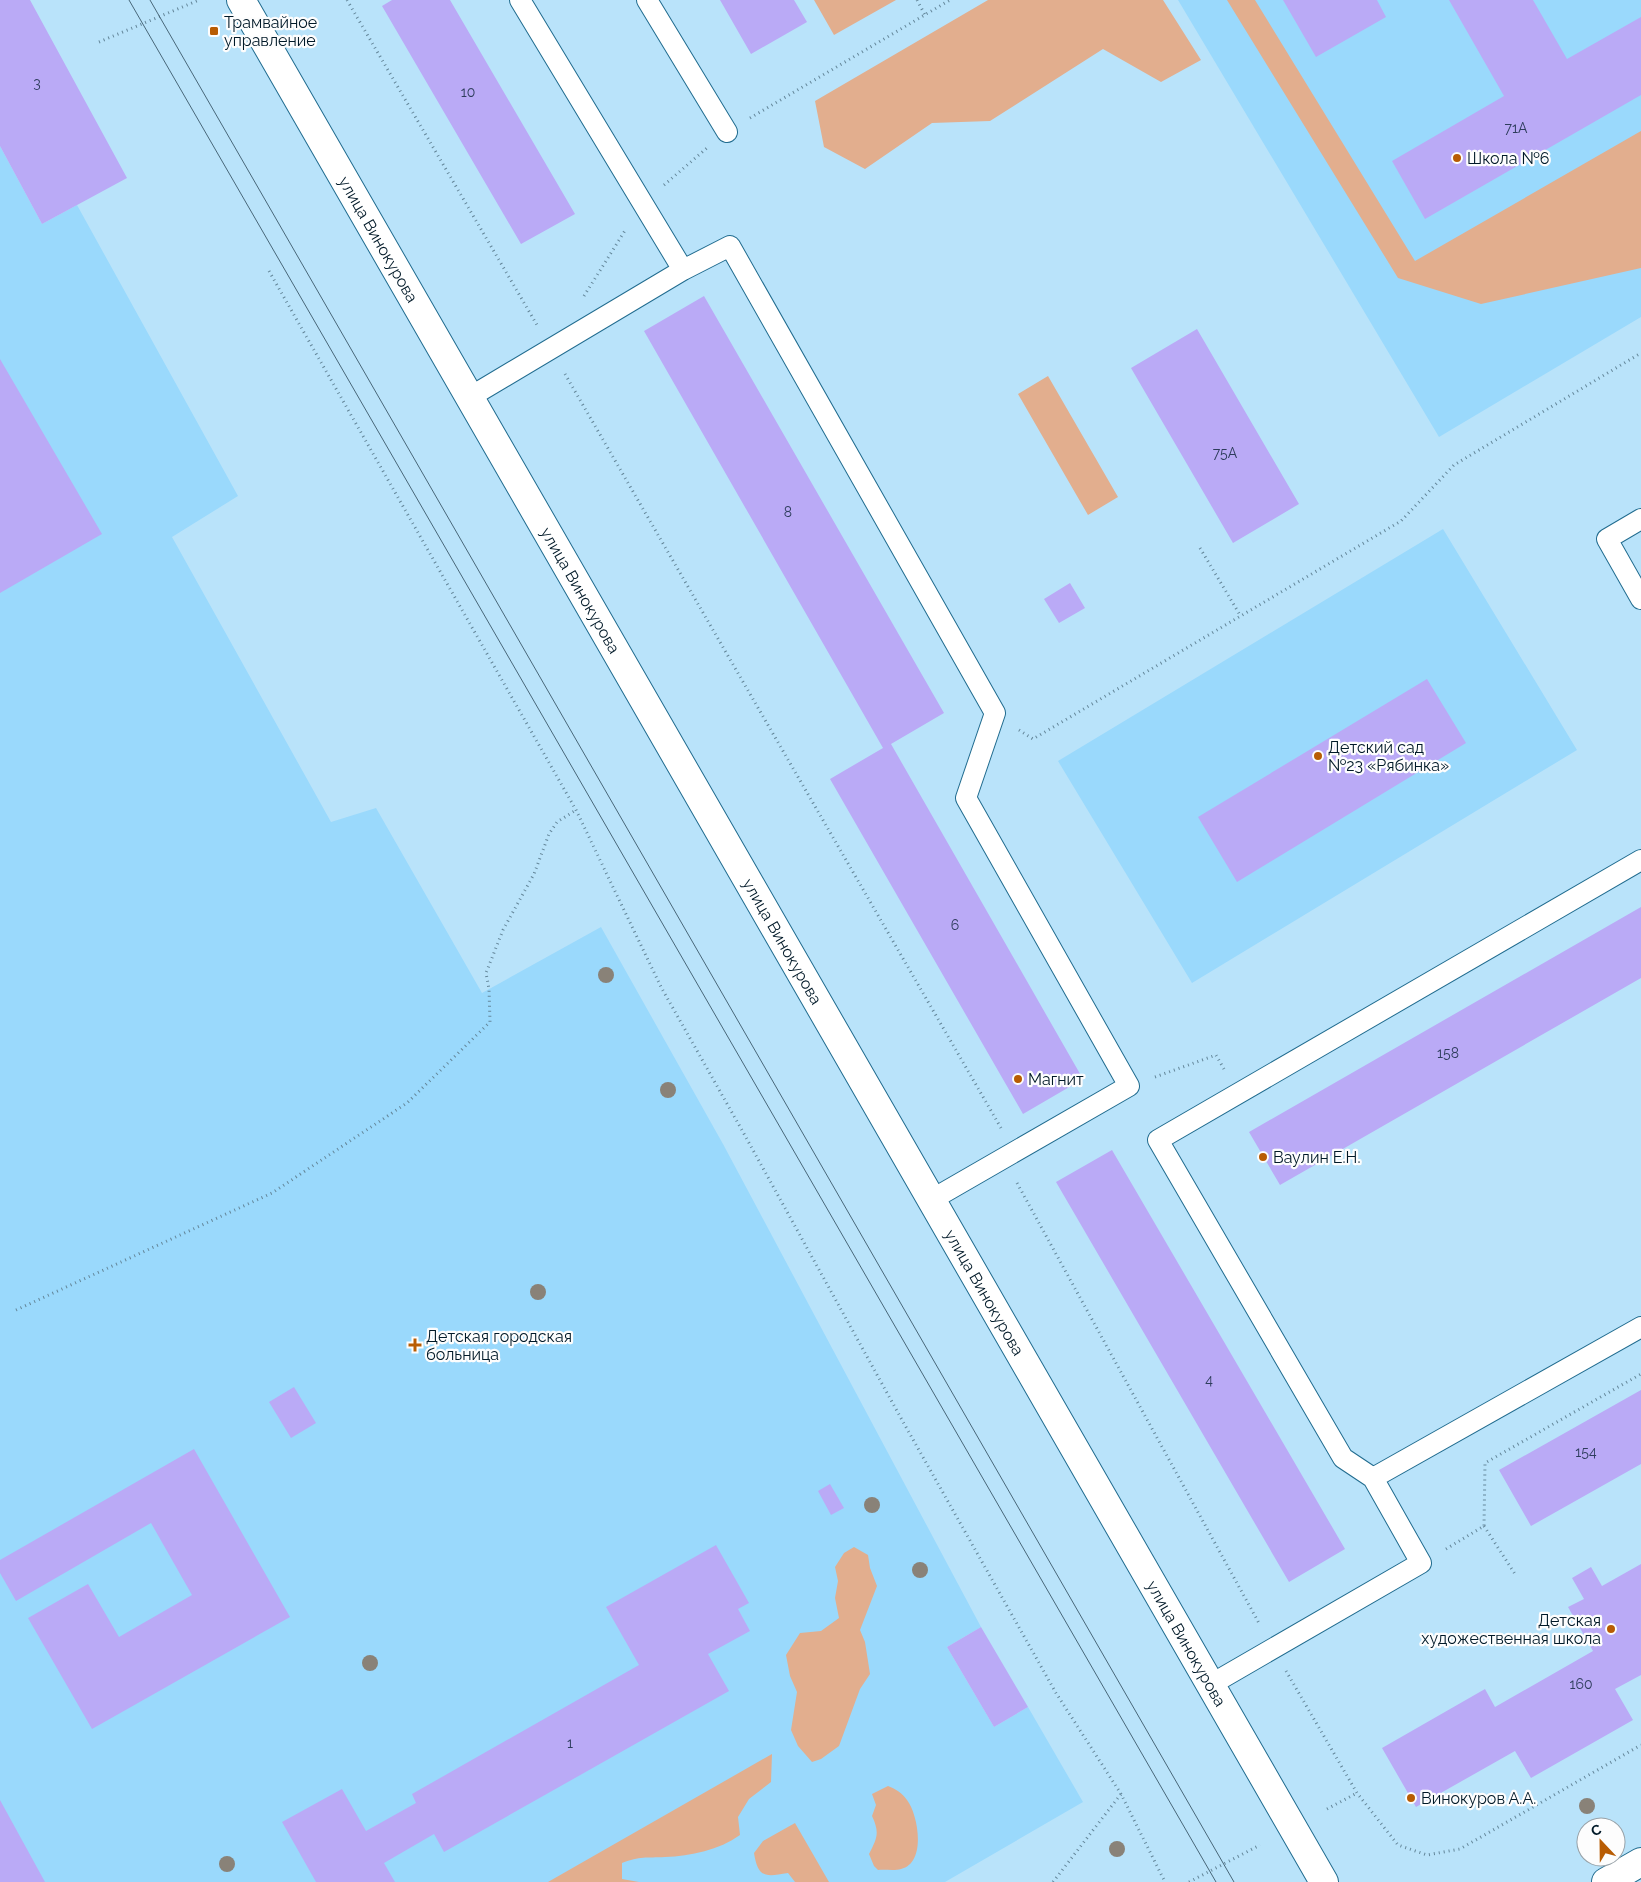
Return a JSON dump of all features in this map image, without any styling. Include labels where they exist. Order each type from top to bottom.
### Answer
[{"type":"main road","name":"улица Винокурова","points":[[241,0],[1324,1882]]},
{"type":"main road","points":[[1606,1882],[1641,1862]]},
{"type":"lane","points":[[520,0],[683,270]]},
{"type":"lane","points":[[647,0],[727,132]]},
{"type":"lane","points":[[470,397],[683,270],[730,246],[995,713],[966,798],[1129,1086],[931,1200]]},
{"type":"lane","points":[[1641,519],[1607,539],[1641,599]]},
{"type":"lane","points":[[1210,1685],[1421,1563],[1373,1478],[1343,1458],[1158,1140],[1641,860]]},
{"type":"lane","points":[[1373,1478],[1641,1327]]},
{"type":"path","points":[[99,42],[199,0]]},
{"type":"path","points":[[347,0],[1001,1127],[1004,1158],[1273,1649],[1357,1793],[1398,1845],[1427,1855],[1460,1849],[1641,1746]]},
{"type":"path","points":[[917,0],[925,15]]},
{"type":"path","points":[[727,132],[950,0]]},
{"type":"path","points":[[269,270],[576,810],[661,987],[1051,1685],[1121,1794],[1165,1882]]},
{"type":"path","points":[[995,713],[1033,739],[1401,520],[1454,465],[1641,353]]},
{"type":"path","points":[[1200,548],[1240,615]]},
{"type":"path","points":[[16,1310],[272,1193],[407,1103],[490,1022],[490,989],[486,973],[500,938],[534,874],[549,834],[557,822],[576,810]]},
{"type":"path","points":[[1129,1086],[1216,1055],[1227,1074]]},
{"type":"path","points":[[1515,1574],[1484,1526],[1485,1463],[1641,1374]]},
{"type":"path","points":[[1421,1563],[1484,1526]]},
{"type":"path","points":[[1327,1809],[1357,1793]]},
{"type":"path","points":[[1053,1882],[1121,1794]]},
{"type":"path","points":[[1189,1882],[1260,1845]]},
{"type":"shaded area","points":[[814,0],[896,0],[834,35]]},
{"type":"shaded area","points":[[988,0],[1163,0],[1201,60],[1161,82],[1103,49],[990,121],[932,123],[865,169],[824,147],[815,101]]},
{"type":"shaded area","name":"Школа №6","points":[[1178,0],[1641,0],[1641,317],[1439,437]]},
{"type":"shaded area","points":[[1227,0],[1255,0],[1415,261],[1641,131],[1641,268],[1481,304],[1398,278]]},
{"type":"shaded area","name":"Детская городская больница","points":[[0,146],[42,224],[77,205],[238,496],[172,537],[331,822],[376,808],[482,993],[601,927],[723,1144],[981,1627],[947,1647],[994,1727],[1028,1707],[1083,1802],[945,1882],[0,1882]]},
{"type":"shaded area","points":[[1048,376],[1118,497],[1088,515],[1018,394]]},
{"type":"shaded area","name":"Детский сад №23 «Рябинка»","points":[[1443,529],[1577,750],[1192,983],[1058,761]]},
{"type":"shaded area","points":[[854,1547],[868,1555],[870,1568],[877,1586],[860,1630],[865,1642],[870,1674],[860,1689],[839,1746],[821,1759],[812,1762],[798,1746],[791,1730],[797,1692],[790,1676],[786,1655],[800,1633],[821,1631],[839,1618],[835,1598],[838,1581],[835,1567],[844,1553]]},
{"type":"shaded area","points":[[772,1754],[771,1782],[749,1799],[738,1817],[740,1835],[732,1840],[695,1854],[639,1858],[622,1863],[622,1879],[639,1882],[548,1882]]},
{"type":"shaded area","points":[[888,1786],[901,1793],[911,1807],[917,1826],[917,1848],[914,1858],[909,1865],[898,1870],[878,1870],[874,1866],[869,1854],[877,1831],[872,1816],[876,1805],[872,1794]]},
{"type":"shaded area","points":[[795,1823],[829,1882],[795,1882],[788,1873],[768,1875],[760,1871],[754,1853],[763,1841]]},
{"type":"building","points":[[0,0],[30,0],[127,178],[42,224],[0,146]]},
{"type":"building","points":[[392,0],[450,0],[575,214],[521,244],[382,6]]},
{"type":"building","points":[[720,0],[794,0],[807,22],[751,54]]},
{"type":"building","points":[[1283,0],[1377,0],[1386,17],[1316,57]]},
{"type":"building","points":[[1449,0],[1533,0],[1567,59],[1641,17],[1641,95],[1425,219],[1392,161],[1504,96]]},
{"type":"building","points":[[704,296],[944,713],[891,744],[1083,1079],[1023,1114],[830,779],[883,748],[644,331]]},
{"type":"building","points":[[1197,329],[1299,504],[1233,543],[1131,368]]},
{"type":"building","points":[[0,359],[102,534],[0,593]]},
{"type":"building","points":[[1070,583],[1085,608],[1059,623],[1044,599]]},
{"type":"building","points":[[1427,679],[1466,743],[1237,882],[1198,817]]},
{"type":"building","points":[[1641,907],[1641,978],[1280,1185],[1249,1132]]},
{"type":"building","points":[[1112,1150],[1345,1549],[1289,1582],[1056,1182]]},
{"type":"building","points":[[294,1387],[316,1423],[291,1438],[269,1402]]},
{"type":"building","points":[[1641,1390],[1641,1464],[1531,1526],[1499,1470]]},
{"type":"building","points":[[194,1449],[290,1617],[92,1729],[28,1618],[88,1584],[119,1637],[192,1595],[151,1523],[16,1601],[0,1573],[0,1560]]},
{"type":"building","points":[[830,1484],[844,1508],[831,1515],[818,1491]]},
{"type":"building","points":[[716,1545],[749,1603],[738,1609],[750,1631],[708,1654],[729,1691],[444,1852],[434,1834],[384,1863],[395,1882],[316,1882],[282,1822],[342,1789],[366,1831],[416,1803],[412,1794],[639,1665],[606,1607]]},
{"type":"building","points":[[1641,1564],[1641,1675],[1615,1689],[1633,1720],[1531,1778],[1515,1751],[1416,1807],[1382,1748],[1485,1689],[1495,1707],[1593,1651],[1568,1607],[1584,1599],[1572,1578],[1591,1567],[1602,1586]]},
{"type":"building","points":[[981,1627],[1028,1707],[994,1727],[947,1647]]},
{"type":"building","points":[[0,1800],[45,1882],[0,1882]]},
{"type":"tram line","points":[[129,0],[1216,1882]]},
{"type":"tram line","points":[[150,0],[1234,1882]]},
{"type":"place","name":"Трамвайное управление","points":[[214,31]]},
{"type":"place","name":"Школа №6","points":[[1457,158]]},
{"type":"place","name":"Детский сад №23 «Рябинка»","points":[[1318,756]]},
{"type":"place","name":"Магнит","points":[[1018,1079]]},
{"type":"place","name":"Ваулин Е.Н.","points":[[1263,1157]]},
{"type":"place","name":"Детская городская больница","points":[[415,1345]]},
{"type":"place","name":"Детская художественная школа","points":[[1611,1629]]},
{"type":"place","name":"Винокуров А.А.","points":[[1411,1798]]}]
